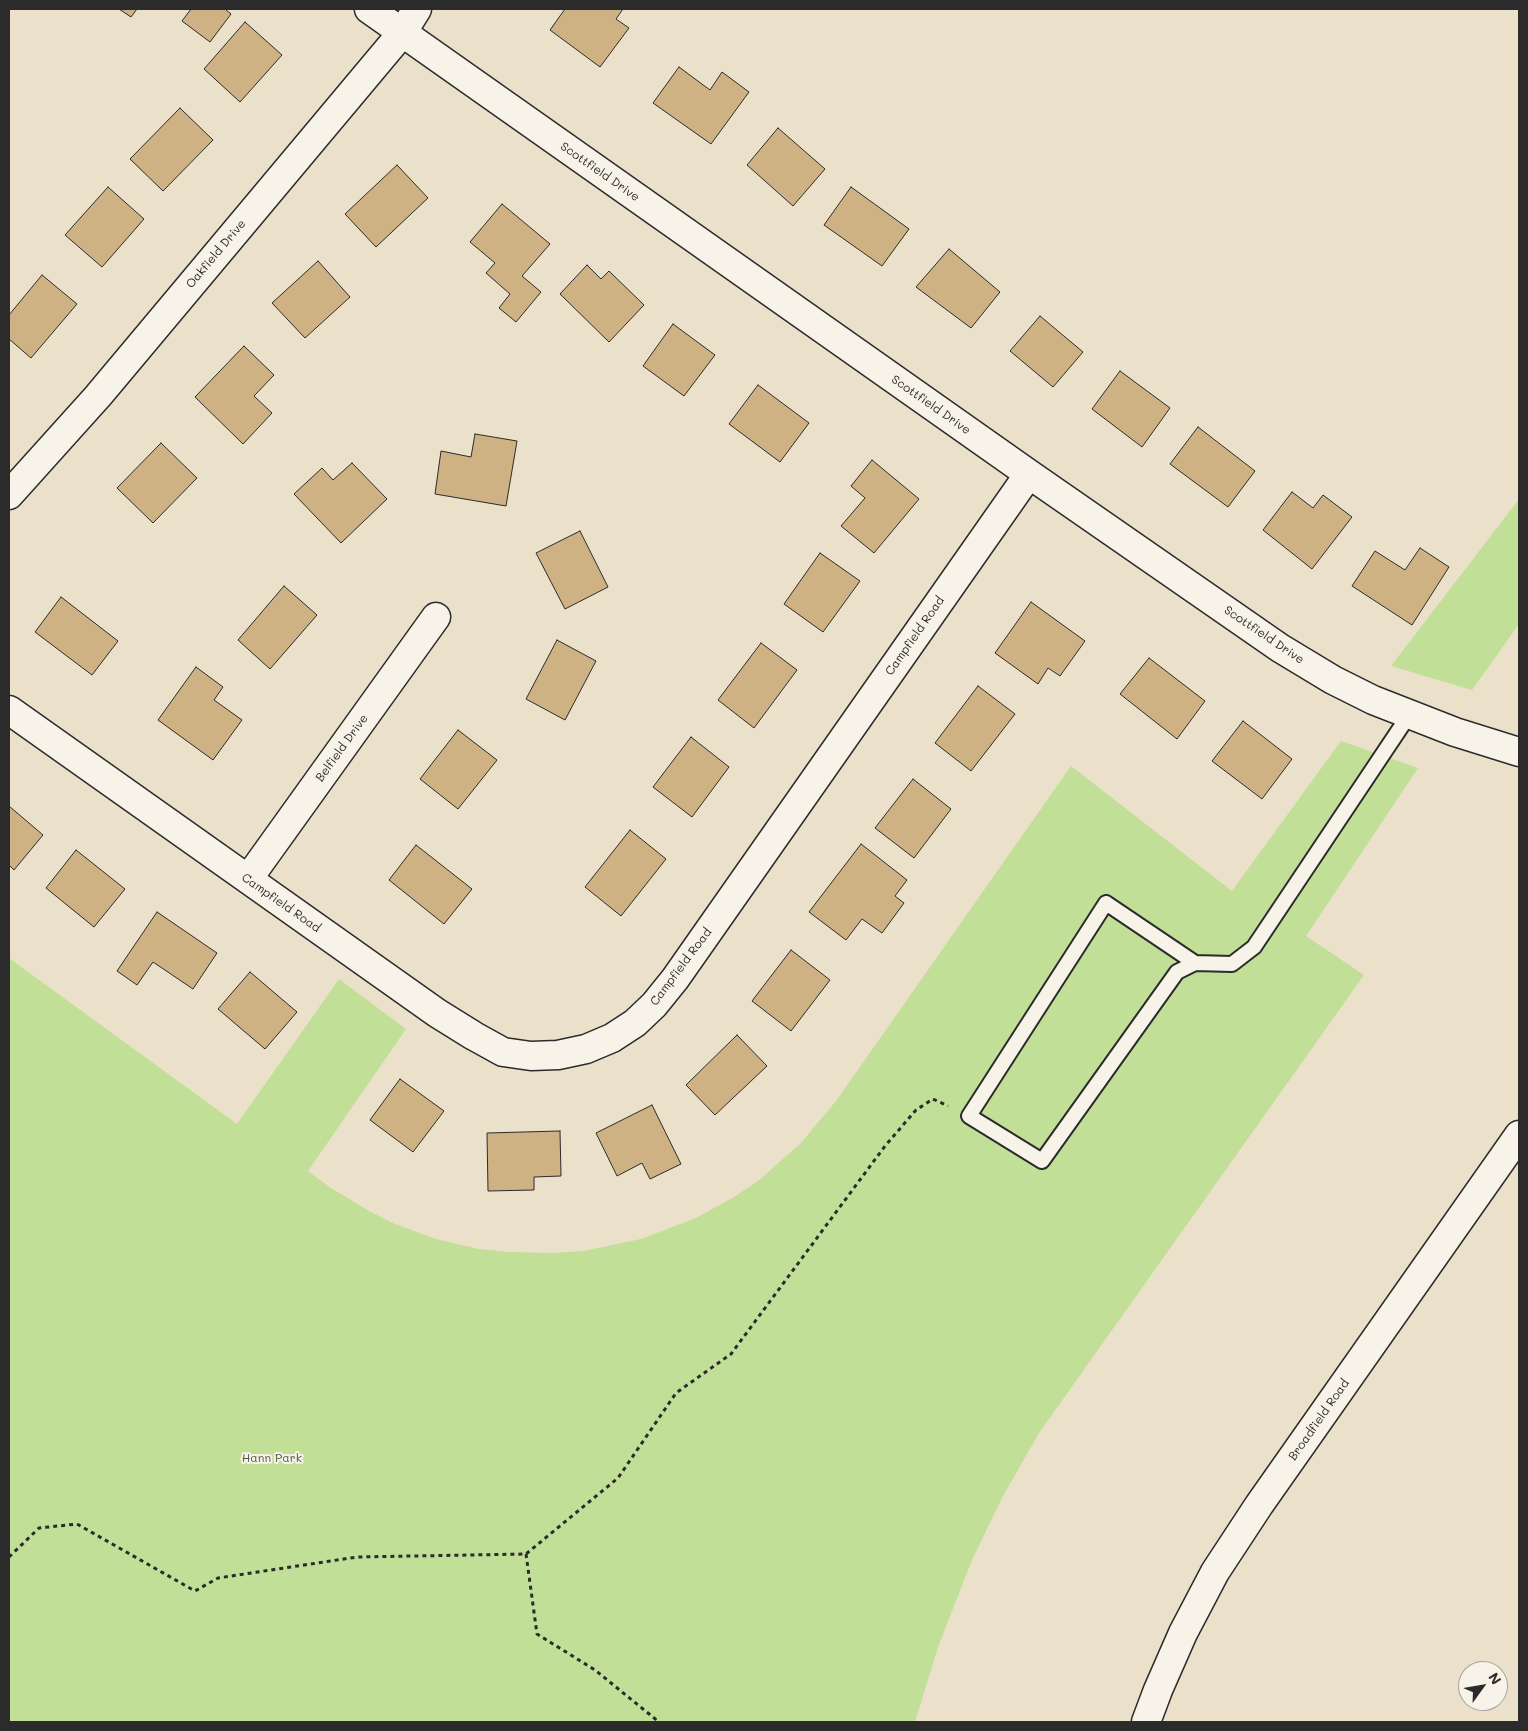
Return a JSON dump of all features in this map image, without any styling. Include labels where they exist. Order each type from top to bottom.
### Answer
[{"type":"street","name":"Scottfield Drive","points":[[369,9],[1029,474],[1280,648],[1333,680],[1409,715],[1519,752]]},
{"type":"street","name":"Oakfield Drive","points":[[9,495],[98,396],[402,33],[417,9]]},
{"type":"street","name":"Campfield Road","points":[[9,710],[437,1013],[474,1036],[503,1052],[531,1056],[558,1055],[586,1049],[612,1038],[635,1023],[654,1005],[675,979],[1029,474]]},
{"type":"street","name":"Belfield Drive","points":[[248,879],[436,617]]},
{"type":"street","name":"Broadfield Road","points":[[1146,1722],[1182,1633],[1215,1572],[1519,1134]]},
{"type":"lane","points":[[1195,963],[1106,903],[970,1116],[1042,1161],[1177,972],[1195,963],[1232,964],[1254,947],[1409,715]]},
{"type":"path","points":[[9,1557],[39,1528],[77,1524],[195,1591],[218,1578],[358,1557],[526,1554],[618,1478],[676,1392],[731,1354],[885,1146],[916,1110],[933,1100],[970,1116]]},
{"type":"path","points":[[526,1554],[537,1634],[594,1670],[659,1722]]},
{"type":"green space","points":[[1519,499],[1519,624],[1472,690],[1391,666]]},
{"type":"green space","name":"Hann Park","points":[[1341,741],[1418,768],[1306,936],[1364,975],[1039,1433],[1003,1496],[972,1560],[938,1647],[915,1722],[9,1722],[9,958],[237,1124],[339,979],[406,1029],[308,1171],[331,1188],[369,1211],[395,1224],[436,1239],[479,1249],[509,1252],[553,1253],[583,1251],[641,1239],[696,1218],[758,1181],[800,1144],[836,1101],[1071,766],[1232,891]]},
{"type":"building","points":[[119,9],[137,9],[131,17]]},
{"type":"building","points":[[191,9],[225,9],[231,14],[210,42],[182,21]]},
{"type":"building","points":[[565,9],[623,9],[616,19],[629,28],[600,67],[550,30]]},
{"type":"building","points":[[245,22],[282,55],[240,102],[204,69]]},
{"type":"building","points":[[679,67],[710,90],[722,72],[749,92],[711,144],[653,103]]},
{"type":"building","points":[[180,108],[213,140],[163,191],[130,159]]},
{"type":"building","points":[[778,128],[825,169],[793,206],[747,165]]},
{"type":"building","points":[[397,165],[428,198],[376,247],[345,214]]},
{"type":"building","points":[[108,187],[144,219],[102,267],[65,235]]},
{"type":"building","points":[[851,187],[909,229],[882,266],[824,225]]},
{"type":"building","points":[[502,204],[550,244],[522,276],[541,292],[516,322],[499,308],[510,294],[486,273],[495,263],[470,242]]},
{"type":"building","points":[[949,249],[1000,292],[971,328],[916,287]]},
{"type":"building","points":[[318,261],[350,297],[305,338],[272,303]]},
{"type":"building","points":[[587,265],[601,279],[609,271],[644,305],[609,342],[560,294]]},
{"type":"building","points":[[42,275],[77,304],[31,358],[9,339],[9,315]]},
{"type":"building","points":[[1040,316],[1083,352],[1053,387],[1010,351]]},
{"type":"building","points":[[673,324],[715,355],[684,396],[643,366]]},
{"type":"building","points":[[244,346],[274,375],[254,396],[272,413],[243,444],[195,397]]},
{"type":"building","points":[[1120,371],[1170,408],[1142,447],[1092,409]]},
{"type":"building","points":[[758,385],[809,423],[780,462],[729,424]]},
{"type":"building","points":[[1198,427],[1255,471],[1228,507],[1170,464]]},
{"type":"building","points":[[475,434],[517,441],[506,506],[435,494],[441,451],[471,457]]},
{"type":"building","points":[[161,443],[197,478],[153,523],[117,488]]},
{"type":"building","points":[[872,460],[919,499],[874,553],[841,526],[865,498],[851,486]]},
{"type":"building","points":[[352,463],[387,499],[341,543],[294,494],[322,468],[333,480]]},
{"type":"building","points":[[1292,492],[1313,508],[1323,495],[1352,517],[1312,569],[1263,530]]},
{"type":"building","points":[[580,531],[608,587],[565,609],[536,553]]},
{"type":"building","points":[[1420,548],[1449,567],[1412,625],[1352,586],[1375,551],[1405,570]]},
{"type":"building","points":[[820,553],[860,581],[823,632],[784,604]]},
{"type":"building","points":[[284,586],[317,615],[270,669],[238,640]]},
{"type":"building","points":[[61,597],[118,641],[92,675],[35,632]]},
{"type":"building","points":[[1031,602],[1085,641],[1060,676],[1048,668],[1038,684],[995,653]]},
{"type":"building","points":[[557,640],[596,661],[565,720],[526,699]]},
{"type":"building","points":[[761,643],[797,670],[754,728],[718,700]]},
{"type":"building","points":[[1149,658],[1205,701],[1177,739],[1120,694]]},
{"type":"building","points":[[196,667],[223,687],[214,700],[242,720],[213,760],[158,720]]},
{"type":"building","points":[[978,686],[1015,714],[971,771],[935,743]]},
{"type":"building","points":[[1243,721],[1292,759],[1262,799],[1212,761]]},
{"type":"building","points":[[458,730],[497,760],[458,809],[420,779]]},
{"type":"building","points":[[691,737],[729,767],[692,817],[653,787]]},
{"type":"building","points":[[913,779],[951,809],[914,858],[875,828]]},
{"type":"building","points":[[9,806],[43,835],[14,870],[9,865]]},
{"type":"building","points":[[630,830],[666,859],[621,916],[585,887]]},
{"type":"building","points":[[861,844],[907,880],[895,896],[904,903],[882,933],[862,919],[846,940],[809,912]]},
{"type":"building","points":[[416,845],[472,889],[444,924],[389,880]]},
{"type":"building","points":[[76,850],[125,889],[94,927],[46,888]]},
{"type":"building","points":[[157,912],[217,953],[193,989],[153,962],[137,985],[117,971]]},
{"type":"building","points":[[791,950],[830,980],[791,1031],[752,1001]]},
{"type":"building","points":[[250,972],[297,1012],[265,1049],[218,1009]]},
{"type":"building","points":[[737,1035],[767,1066],[715,1115],[686,1085]]},
{"type":"building","points":[[400,1079],[444,1111],[413,1152],[370,1120]]},
{"type":"building","points":[[652,1105],[681,1164],[650,1179],[642,1163],[617,1176],[596,1133]]},
{"type":"building","points":[[560,1131],[561,1176],[534,1177],[534,1190],[488,1191],[487,1133]]}]
